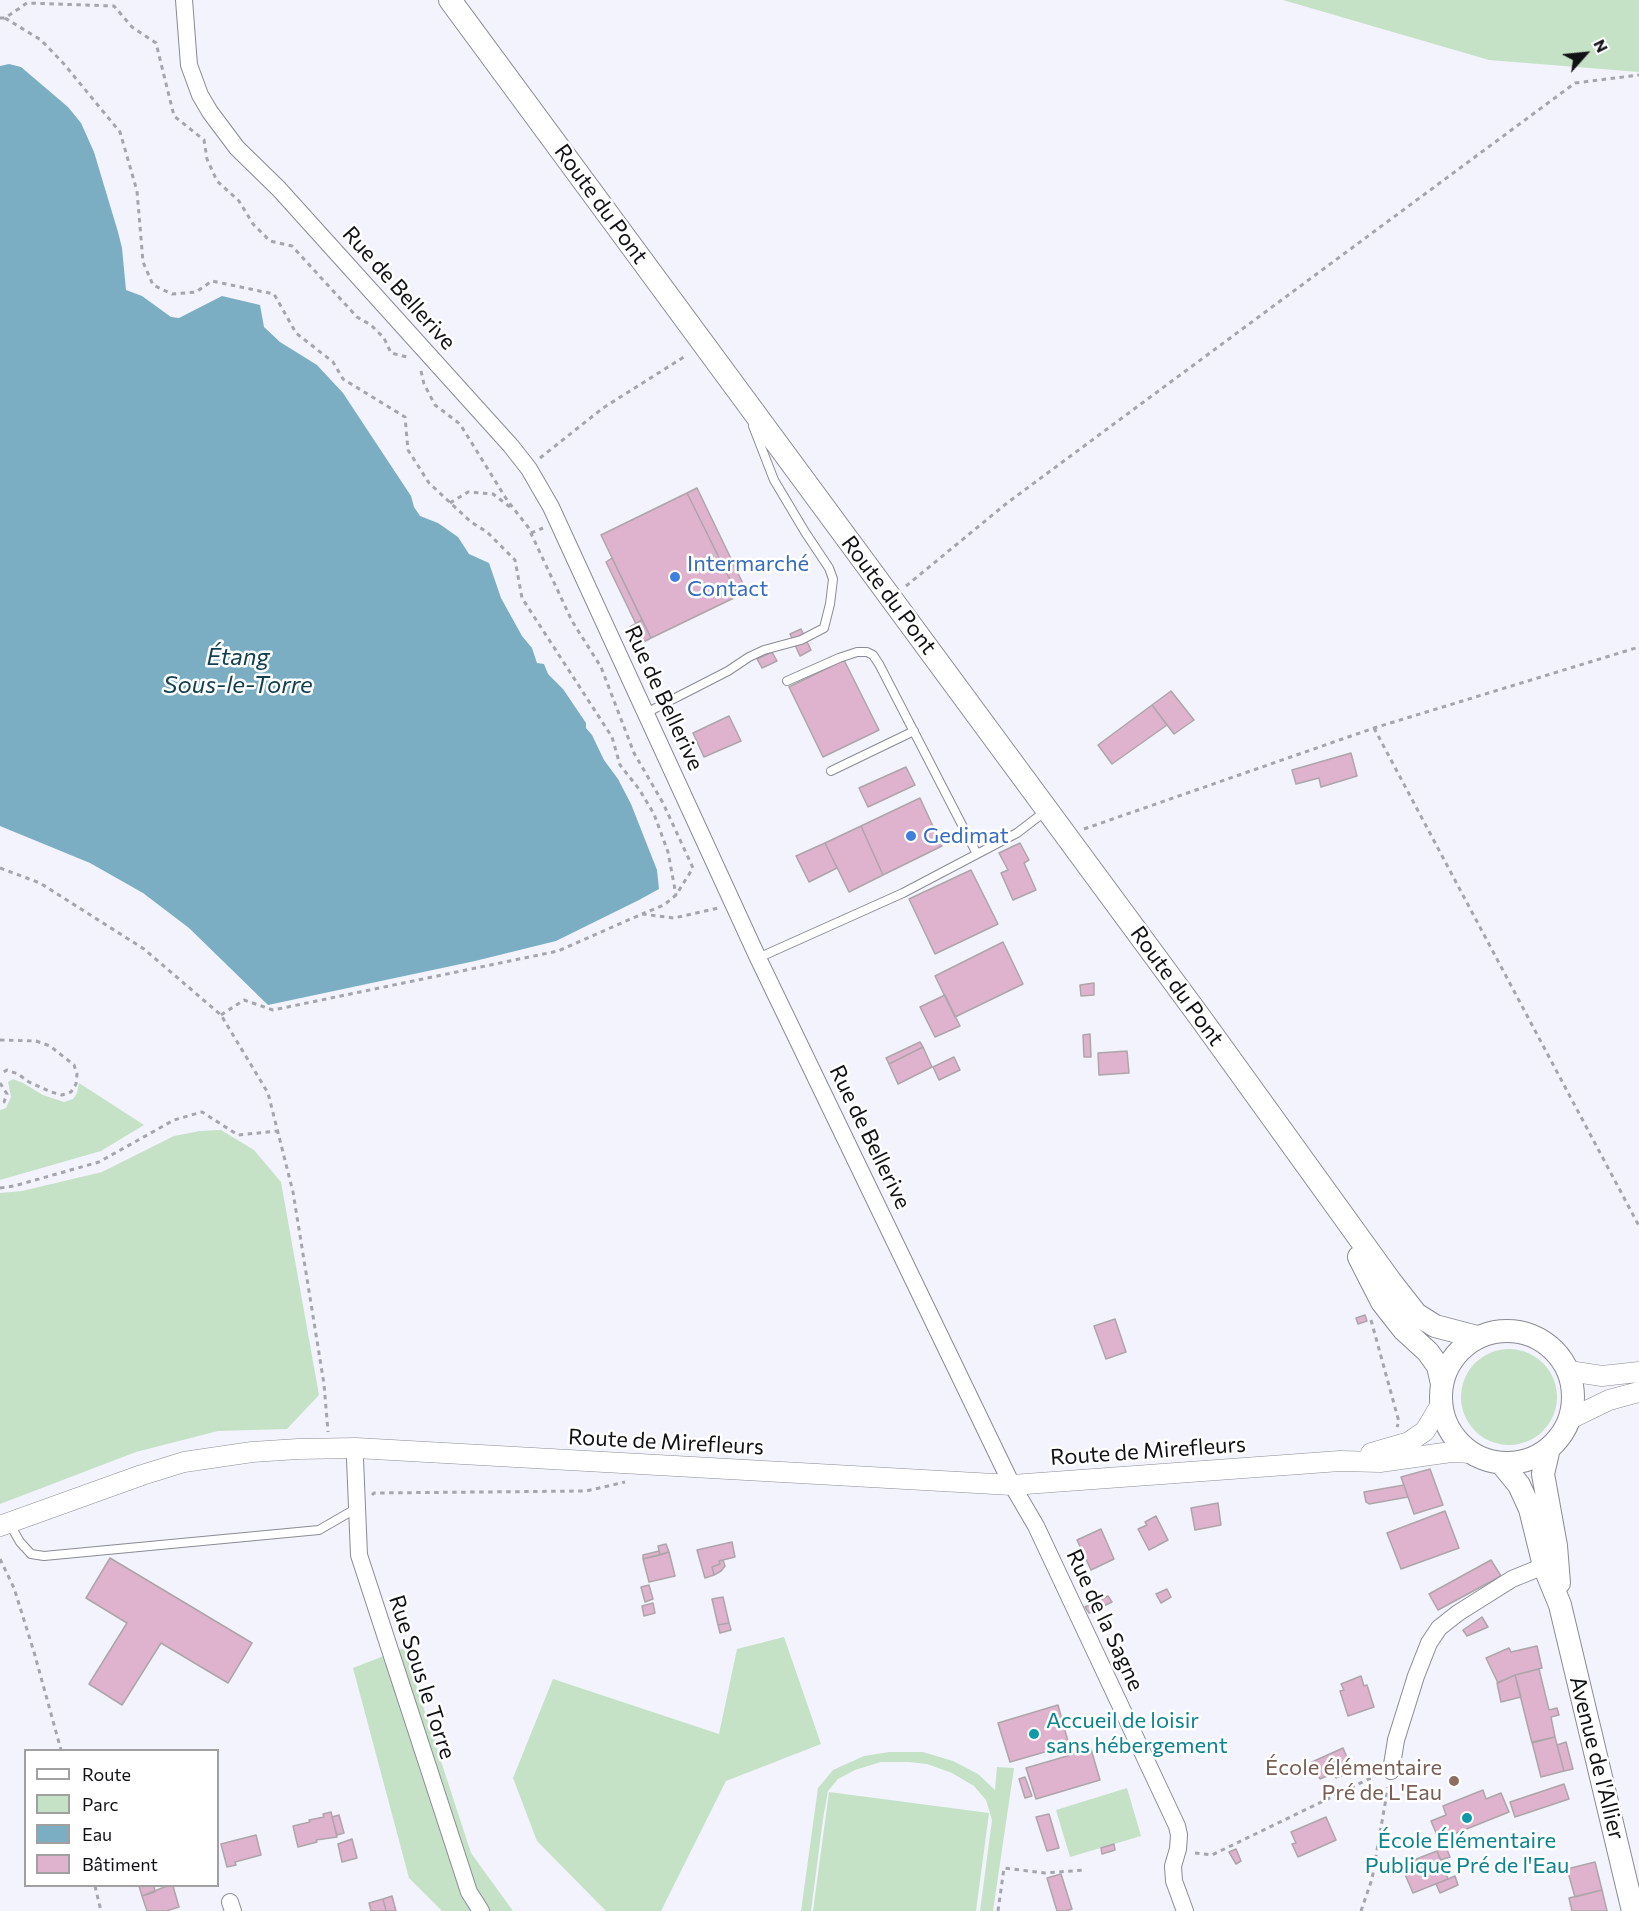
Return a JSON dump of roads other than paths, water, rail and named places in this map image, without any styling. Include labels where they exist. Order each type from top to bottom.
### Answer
[{"type":"main road","name":"Route du Pont","points":[[450,0],[1416,1314],[1435,1326],[1477,1337]]},
{"type":"main road","name":"Route du Pont","points":[[1327,1191],[1382,1302],[1404,1330],[1428,1352],[1438,1366],[1442,1394]]},
{"type":"main road","points":[[1498,1330],[1520,1331],[1540,1339],[1557,1353],[1569,1371],[1573,1387],[1570,1419],[1561,1435],[1549,1448],[1534,1457],[1518,1462],[1501,1463],[1486,1460],[1458,1441],[1447,1424],[1442,1394],[1449,1365],[1461,1348],[1477,1337],[1498,1330]]},
{"type":"main road","points":[[1549,1448],[1543,1474],[1556,1546],[1560,1605]]},
{"type":"main road","points":[[1501,1463],[1519,1485],[1530,1509],[1544,1566],[1560,1605]]},
{"type":"main road","name":"Avenue de l'Allier","points":[[1560,1605],[1633,1911]]},
{"type":"street","name":"Rue de Bellerive","points":[[184,0],[189,65],[200,95],[210,112],[237,148],[287,198],[529,469],[559,522],[758,958],[1012,1485]]},
{"type":"street","points":[[1569,1371],[1602,1376],[1639,1372]]},
{"type":"street","points":[[1570,1419],[1609,1400],[1639,1392]]},
{"type":"street","name":"Route de Mirefleurs","points":[[1340,1461],[1409,1442],[1425,1431],[1442,1394]]},
{"type":"street","name":"Route de Mirefleurs","points":[[4,1524],[142,1474],[184,1462],[252,1452],[356,1448],[1012,1485],[1340,1461],[1380,1462],[1451,1452],[1473,1453]]},
{"type":"street","name":"Rue Sous le Torre","points":[[356,1448],[359,1556],[469,1892],[481,1911]]},
{"type":"street","name":"Rue de la Sagne","points":[[1012,1485],[1036,1526],[1177,1826],[1179,1849],[1173,1866],[1174,1881],[1185,1911]]},
{"type":"street","points":[[1391,1771],[1396,1740],[1416,1676],[1429,1643],[1439,1628],[1458,1612],[1512,1579],[1544,1566]]},
{"type":"lane","points":[[646,713],[728,671],[749,657],[764,650],[801,640],[824,628],[833,579],[830,568],[774,480],[742,397]]},
{"type":"lane","points":[[787,681],[839,658],[867,652],[873,655],[977,854]]},
{"type":"lane","points":[[831,771],[914,731]]},
{"type":"lane","points":[[758,958],[865,912],[1017,832],[1047,810]]},
{"type":"lane","points":[[4,1524],[31,1554],[44,1556],[319,1530],[357,1508]]},
{"type":"water","name":"Étang Sous-le-Torre","points":[[9,64],[21,67],[68,107],[81,123],[94,152],[118,232],[126,290],[142,296],[171,317],[179,318],[222,296],[260,305],[264,327],[280,342],[317,365],[343,393],[411,496],[420,516],[438,523],[458,537],[469,554],[489,563],[501,598],[522,636],[532,648],[537,663],[544,664],[548,674],[563,689],[586,723],[586,728],[604,760],[618,779],[631,804],[657,870],[659,889],[556,941],[475,961],[268,1005],[189,928],[143,893],[90,863],[0,826],[0,66]]},
{"type":"place","name":"Intermarché Contact","points":[[675,577]]},
{"type":"place","name":"Gedimat","points":[[911,836]]},
{"type":"place","name":"Accueil de loisir sans hébergement","points":[[1034,1734]]},
{"type":"place","name":"École élémentaire Pré de L'Eau","points":[[1454,1781]]},
{"type":"place","name":"École Élémentaire Publique Pré de l'Eau","points":[[1467,1818]]}]
